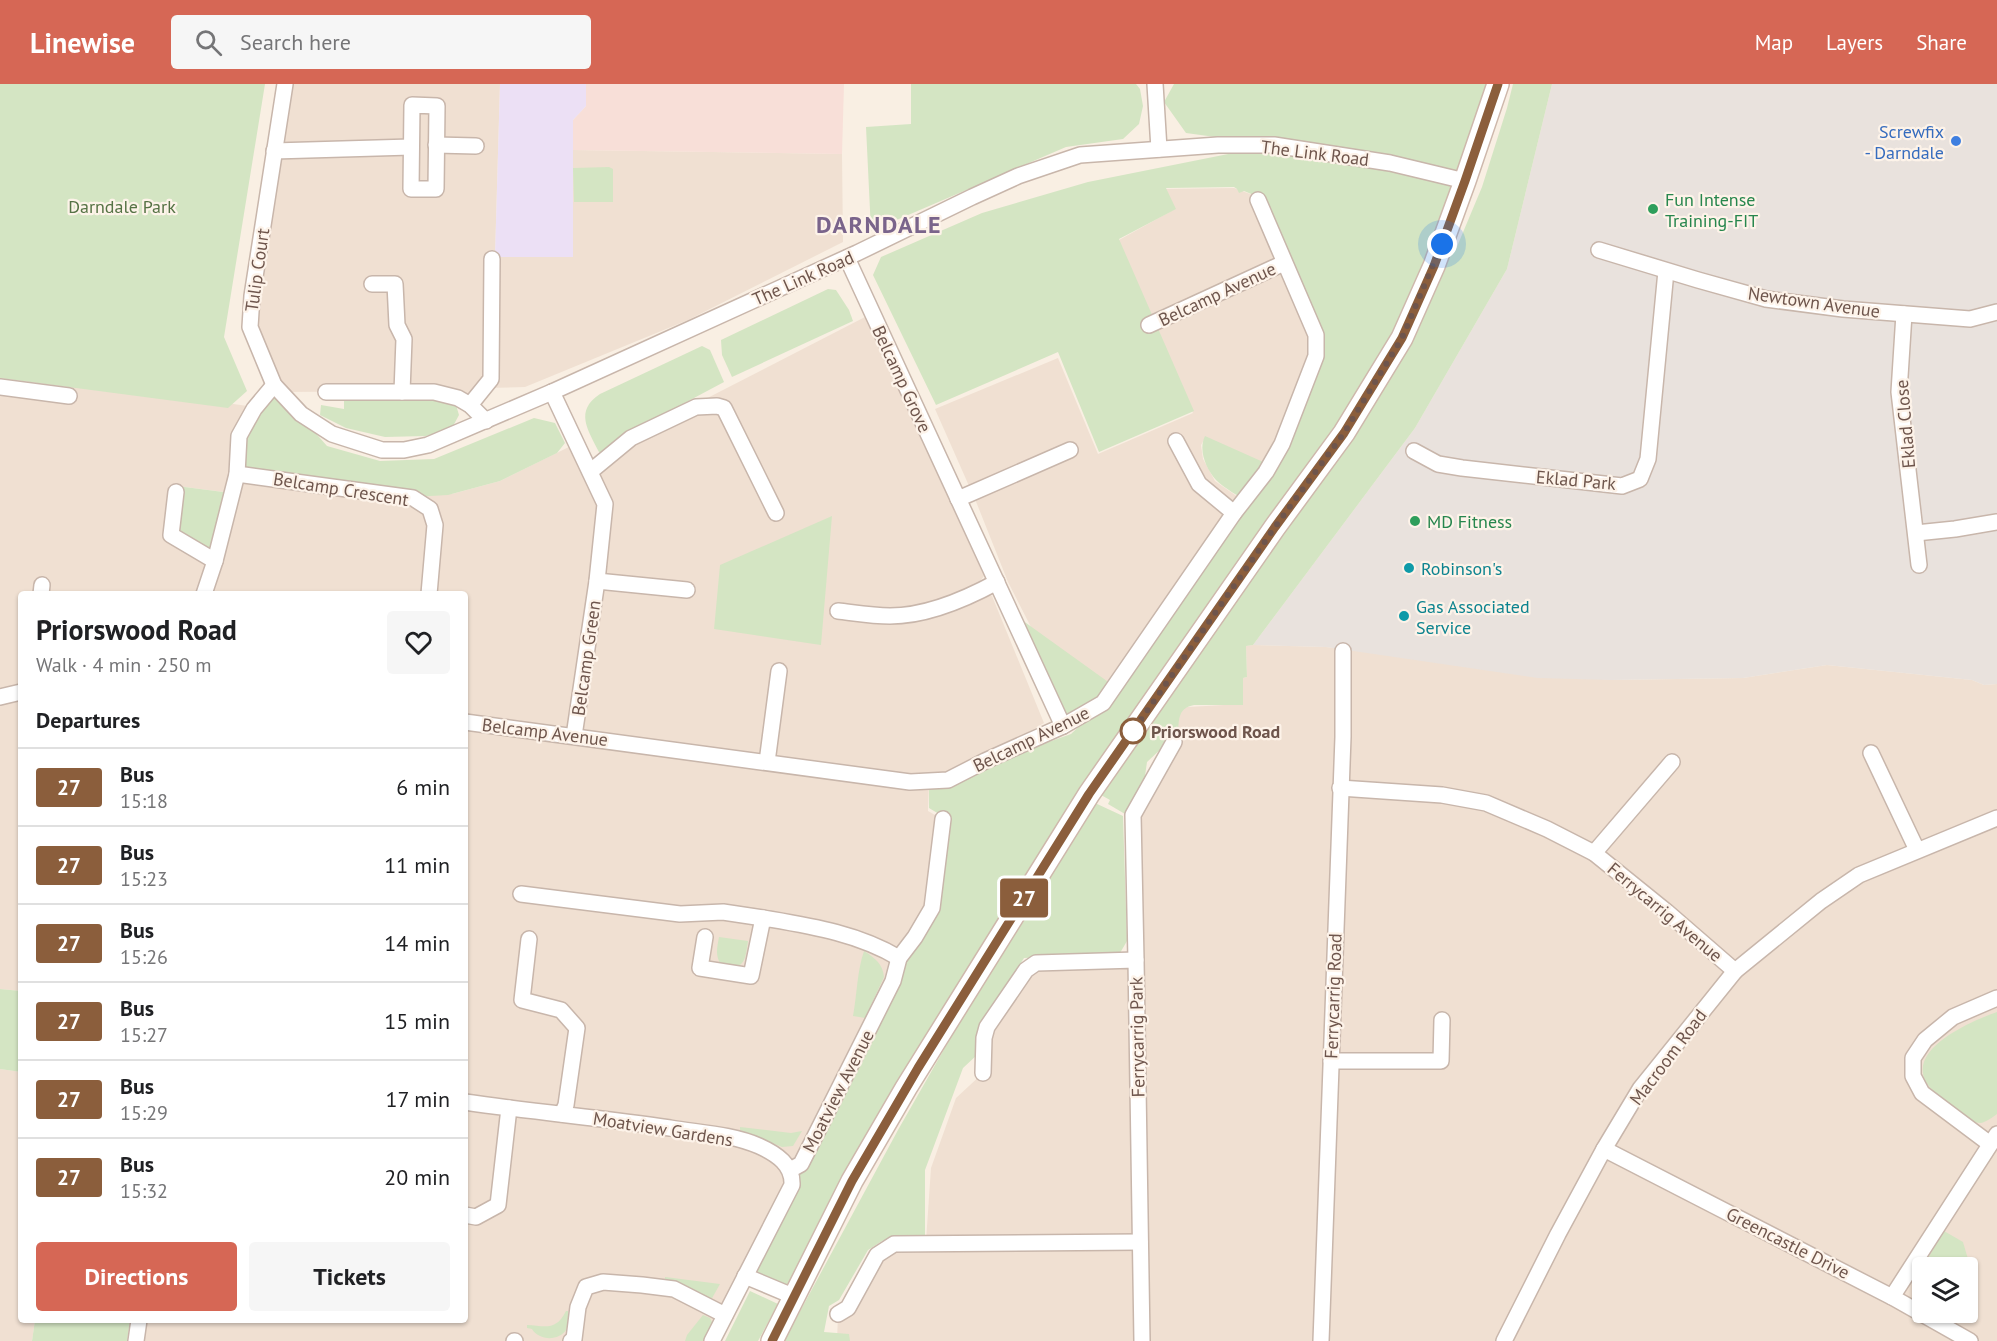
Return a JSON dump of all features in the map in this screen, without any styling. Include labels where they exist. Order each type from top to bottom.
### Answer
[{"type":"street","name":"Tulip Court","points":[[274,386],[250,327],[252,296],[285,84]]},
{"type":"street","points":[[1155,84],[1159,148]]},
{"type":"street","points":[[772,1341],[857,1172],[918,1068],[1089,794],[1275,527],[1344,433],[1402,338],[1434,266],[1498,84]]},
{"type":"street","points":[[412,105],[436,106],[436,145],[436,189],[411,189],[412,105]]},
{"type":"street","name":"The Link Road","points":[[274,386],[301,414],[332,434],[382,450],[404,450],[428,445],[552,393],[847,258],[1018,176],[1080,155],[1159,148],[1274,144],[1390,163],[1465,181]]},
{"type":"street","points":[[436,145],[476,146]]},
{"type":"street","points":[[274,151],[411,147]]},
{"type":"street","name":"Belcamp Avenue","points":[[468,722],[910,782],[948,780],[1063,726],[1103,703],[1234,513],[1266,472],[1282,444],[1316,356],[1316,335],[1258,200]]},
{"type":"street","name":"Newtown Avenue","points":[[1599,249],[1666,271],[1766,298],[1843,309],[1970,319],[1997,312]]},
{"type":"street","name":"Belcamp Grove","points":[[847,258],[1063,726]]},
{"type":"street","points":[[470,405],[491,379],[492,259]]},
{"type":"street","name":"Belcamp Avenue","points":[[1149,325],[1284,263]]},
{"type":"street","name":"Eklad Park","points":[[1413,451],[1438,464],[1462,468],[1622,486],[1640,479],[1648,459],[1666,271]]},
{"type":"street","points":[[372,284],[395,284],[397,325],[404,339],[402,392]]},
{"type":"street","name":"Eklad Close","points":[[1904,314],[1899,392],[1919,565]]},
{"type":"street","points":[[205,591],[237,474],[239,436],[254,408],[274,386]]},
{"type":"street","points":[[0,387],[69,396]]},
{"type":"street","points":[[326,392],[434,392],[458,398],[470,405],[486,421]]},
{"type":"street","name":"Belcamp Green","points":[[552,393],[605,504],[597,580],[574,736]]},
{"type":"street","points":[[591,471],[631,438],[696,407],[717,406],[724,408],[776,513]]},
{"type":"street","points":[[1176,441],[1200,484],[1234,513]]},
{"type":"street","points":[[958,499],[1070,450]]},
{"type":"street","name":"Belcamp Crescent","points":[[237,474],[413,498],[430,508],[435,525],[429,591]]},
{"type":"street","points":[[176,492],[171,536],[215,561]]},
{"type":"street","points":[[1916,533],[1997,522]]},
{"type":"street","name":"Belcamp Green","points":[[597,580],[687,590]]},
{"type":"street","points":[[838,611],[890,616],[928,612],[997,582]]},
{"type":"street","name":"Ferrycarrig Road","points":[[1321,1341],[1343,651]]},
{"type":"street","points":[[767,762],[779,671]]},
{"type":"street","points":[[0,697],[18,693]]},
{"type":"street","points":[[1136,960],[1133,815],[1174,742]]},
{"type":"street","points":[[1871,753],[1917,850]]},
{"type":"street","name":"Ferrycarrig Avenue","points":[[1594,853],[1672,762]]},
{"type":"street","name":"Ferrycarrig Avenue","points":[[1340,788],[1442,795],[1486,803],[1547,829],[1594,853],[1668,912],[1735,971]]},
{"type":"street","name":"Macroom Road","points":[[1504,1341],[1558,1234],[1604,1149],[1640,1089],[1735,971],[1821,901],[1859,875],[1997,818]]},
{"type":"street","name":"Moatview Avenue","points":[[712,1341],[792,1185],[790,1170],[797,1168],[804,1158],[893,981],[899,958],[932,908],[943,819]]},
{"type":"street","points":[[521,894],[680,914],[723,912],[763,918],[845,934],[883,948],[899,958]]},
{"type":"street","points":[[705,937],[700,968],[751,976],[763,918]]},
{"type":"street","points":[[529,939],[522,1000],[561,1010],[577,1028],[566,1105],[562,1114]]},
{"type":"street","name":"Ferrycarrig Park","points":[[983,1073],[984,1038],[987,1027],[1026,970],[1036,963],[1136,960],[1143,1341]]},
{"type":"street","points":[[1892,1297],[1994,1139],[1922,1093],[1913,1076],[1913,1058],[1925,1040],[1953,1017],[1997,998]]},
{"type":"street","points":[[1331,1061],[1442,1061],[1442,1020]]},
{"type":"street","name":"Moatview Gardens","points":[[468,1102],[732,1137],[760,1146],[787,1164],[790,1170]]},
{"type":"street","points":[[468,1216],[476,1217],[498,1205],[509,1108]]},
{"type":"street","name":"Greencastle Drive","points":[[1604,1149],[1892,1297],[1970,1341]]},
{"type":"street","points":[[838,1314],[849,1308],[877,1255],[894,1244],[1140,1242]]},
{"type":"street","points":[[745,1276],[795,1297]]},
{"type":"street","points":[[571,1341],[574,1339],[578,1307],[586,1287],[603,1282],[674,1289],[725,1315]]},
{"type":"street","points":[[136,1341],[139,1323]]},
{"type":"shaded area","points":[[285,84],[500,84],[495,257],[573,257],[573,150],[842,154],[843,242],[688,320],[525,387],[485,388],[470,406],[434,391],[283,392],[250,327]]},
{"type":"shaded area","points":[[500,84],[586,84],[586,106],[573,120],[573,257],[495,257]]},
{"type":"shaded area","points":[[586,84],[844,84],[842,154],[573,150],[573,120],[586,106]]},
{"type":"shaded area","points":[[1552,84],[1997,84],[1997,684],[1984,685],[1972,680],[1827,665],[1743,678],[1611,680],[1538,678],[1326,647],[1253,645],[1415,428],[1507,269]]},
{"type":"shaded area","points":[[1234,188],[1261,198],[1318,346],[1270,467],[1205,438],[1201,445],[1203,459],[1215,481],[1248,504],[1119,690],[1034,633],[1008,582],[935,409],[1058,358],[1098,454],[1193,413],[1140,299],[1119,240],[1175,209],[1165,189]]},
{"type":"shaded area","points":[[865,317],[984,576],[971,593],[992,596],[1044,723],[948,780],[929,781],[928,811],[942,819],[932,908],[792,1177],[712,1341],[140,1341],[142,1323],[468,1323],[468,591],[18,591],[18,991],[0,989],[0,387],[70,397],[73,382],[255,407],[239,436],[452,494],[500,481],[577,443],[591,471],[682,411]],"holes":[[[177,486],[232,493],[215,561]]]},
{"type":"shaded area","points":[[1253,645],[1326,647],[1611,680],[1743,678],[1827,665],[1972,680],[1984,685],[1997,684],[1997,1341],[837,1341],[838,1314],[877,1255],[926,1241],[931,1168],[956,1098],[983,1073],[984,1038],[1026,970],[1136,960],[1133,815],[1167,767],[1170,708],[1242,704],[1243,678],[1247,677],[1246,646]]},
{"type":"shaded area","points":[[0,1069],[18,1072],[18,1323],[35,1323],[32,1341],[0,1341]]},
{"type":"green space","name":"Darndale Park","points":[[0,84],[265,84],[224,337],[247,391],[228,408],[0,378]]},
{"type":"green space","points":[[911,84],[1136,84],[1140,89],[1143,106],[1139,124],[1123,139],[1066,147],[871,231],[866,127],[911,124]]},
{"type":"green space","points":[[1174,84],[1497,84],[1401,337],[1089,792],[796,1293],[747,1273],[933,905],[944,817],[929,808],[929,779],[949,778],[1071,734],[1109,698],[1061,725],[1012,613],[1118,689],[1248,503],[1216,480],[1209,470],[1202,447],[1205,436],[1270,465],[1318,345],[1261,198],[1244,191],[1239,193],[1234,187],[1166,188],[1176,209],[1119,239],[1194,411],[1099,452],[1058,352],[936,405],[873,275],[881,257],[982,213],[1088,182],[1273,145],[1186,133],[1164,102]]},
{"type":"green space","points":[[1513,84],[1552,84],[1507,269],[1415,428],[1253,645],[1246,646],[1247,677],[1243,678],[1243,705],[1194,705],[1182,711],[1178,733],[1147,762],[1144,783],[1125,814],[1108,804],[1110,800],[1101,795],[1368,413],[1452,247],[1456,249],[1482,187]]},
{"type":"green space","points":[[609,167],[613,169],[613,202],[574,202],[573,168]]},
{"type":"green space","points":[[828,289],[836,290],[853,321],[732,377],[722,355],[721,340]]},
{"type":"green space","points":[[702,346],[710,350],[724,382],[632,431],[602,453],[599,452],[588,428],[585,414],[592,400],[600,394]]},
{"type":"green space","points":[[274,386],[327,446],[380,461],[434,459],[534,418],[555,423],[565,443],[557,453],[500,481],[448,495],[413,497],[237,473],[239,436]]},
{"type":"green space","points":[[344,399],[432,399],[456,405],[459,415],[452,428],[426,436],[385,437],[346,428],[320,415],[321,405],[344,409]]},
{"type":"green space","points":[[177,486],[231,493],[215,561],[171,535]]},
{"type":"green space","points":[[832,516],[821,645],[714,629],[720,565]]},
{"type":"green space","points":[[1095,803],[1123,816],[1127,941],[1120,953],[1024,958],[980,1027],[977,1055],[963,1068],[925,1170],[925,1235],[901,1235],[882,1241],[868,1250],[839,1300],[829,1306],[824,1332],[849,1334],[850,1341],[784,1341],[898,1130],[967,1009]]},
{"type":"green space","points":[[719,937],[748,941],[742,963],[735,967],[721,965],[717,955]]},
{"type":"green space","points":[[864,951],[878,962],[884,977],[865,1018],[853,1016],[858,975]]},
{"type":"green space","points":[[0,989],[18,991],[18,1072],[0,1069]]},
{"type":"green space","points":[[1997,1012],[1997,1114],[1985,1122],[1977,1123],[1931,1089],[1926,1082],[1923,1070],[1926,1058],[1946,1037]]},
{"type":"green space","points":[[740,1127],[791,1133],[802,1131],[793,1146],[782,1147],[740,1130]]},
{"type":"green space","points":[[1944,1231],[1963,1242],[1967,1257],[1929,1257]]},
{"type":"green space","points":[[665,1277],[720,1284],[711,1300],[678,1284],[665,1281]]},
{"type":"green space","points":[[750,1291],[778,1304],[758,1341],[725,1341]]},
{"type":"green space","points":[[568,1311],[568,1323],[566,1330],[559,1336],[549,1338],[539,1336],[532,1329],[527,1328],[527,1325],[550,1326],[558,1322]]},
{"type":"green space","points":[[703,1315],[710,1318],[713,1324],[705,1341],[685,1341],[687,1335]]},
{"type":"green space","points":[[35,1323],[130,1323],[127,1341],[32,1341]]},
{"type":"bus line","name":"27","points":[[772,1341],[852,1181],[918,1068],[1089,794],[1275,527],[1344,433],[1402,338],[1434,266],[1498,84]]},
{"type":"place","name":"Screwfix - Darndale","points":[[1956,141]]},
{"type":"place","name":"Fun Intense Training-FIT","points":[[1653,209]]},
{"type":"place","name":"MD Fitness","points":[[1415,521]]},
{"type":"place","name":"Robinson's","points":[[1409,568]]},
{"type":"place","name":"Gas Associated Service","points":[[1404,616]]},
{"type":"place","name":"Priorswood Road","points":[[1133,731]]},
{"type":"district","name":"DARNDALE","points":[[879,224]]},
{"type":"route","points":[[1133,731],[1131,734],[1275,527],[1344,433],[1402,338],[1442,244]]}]
